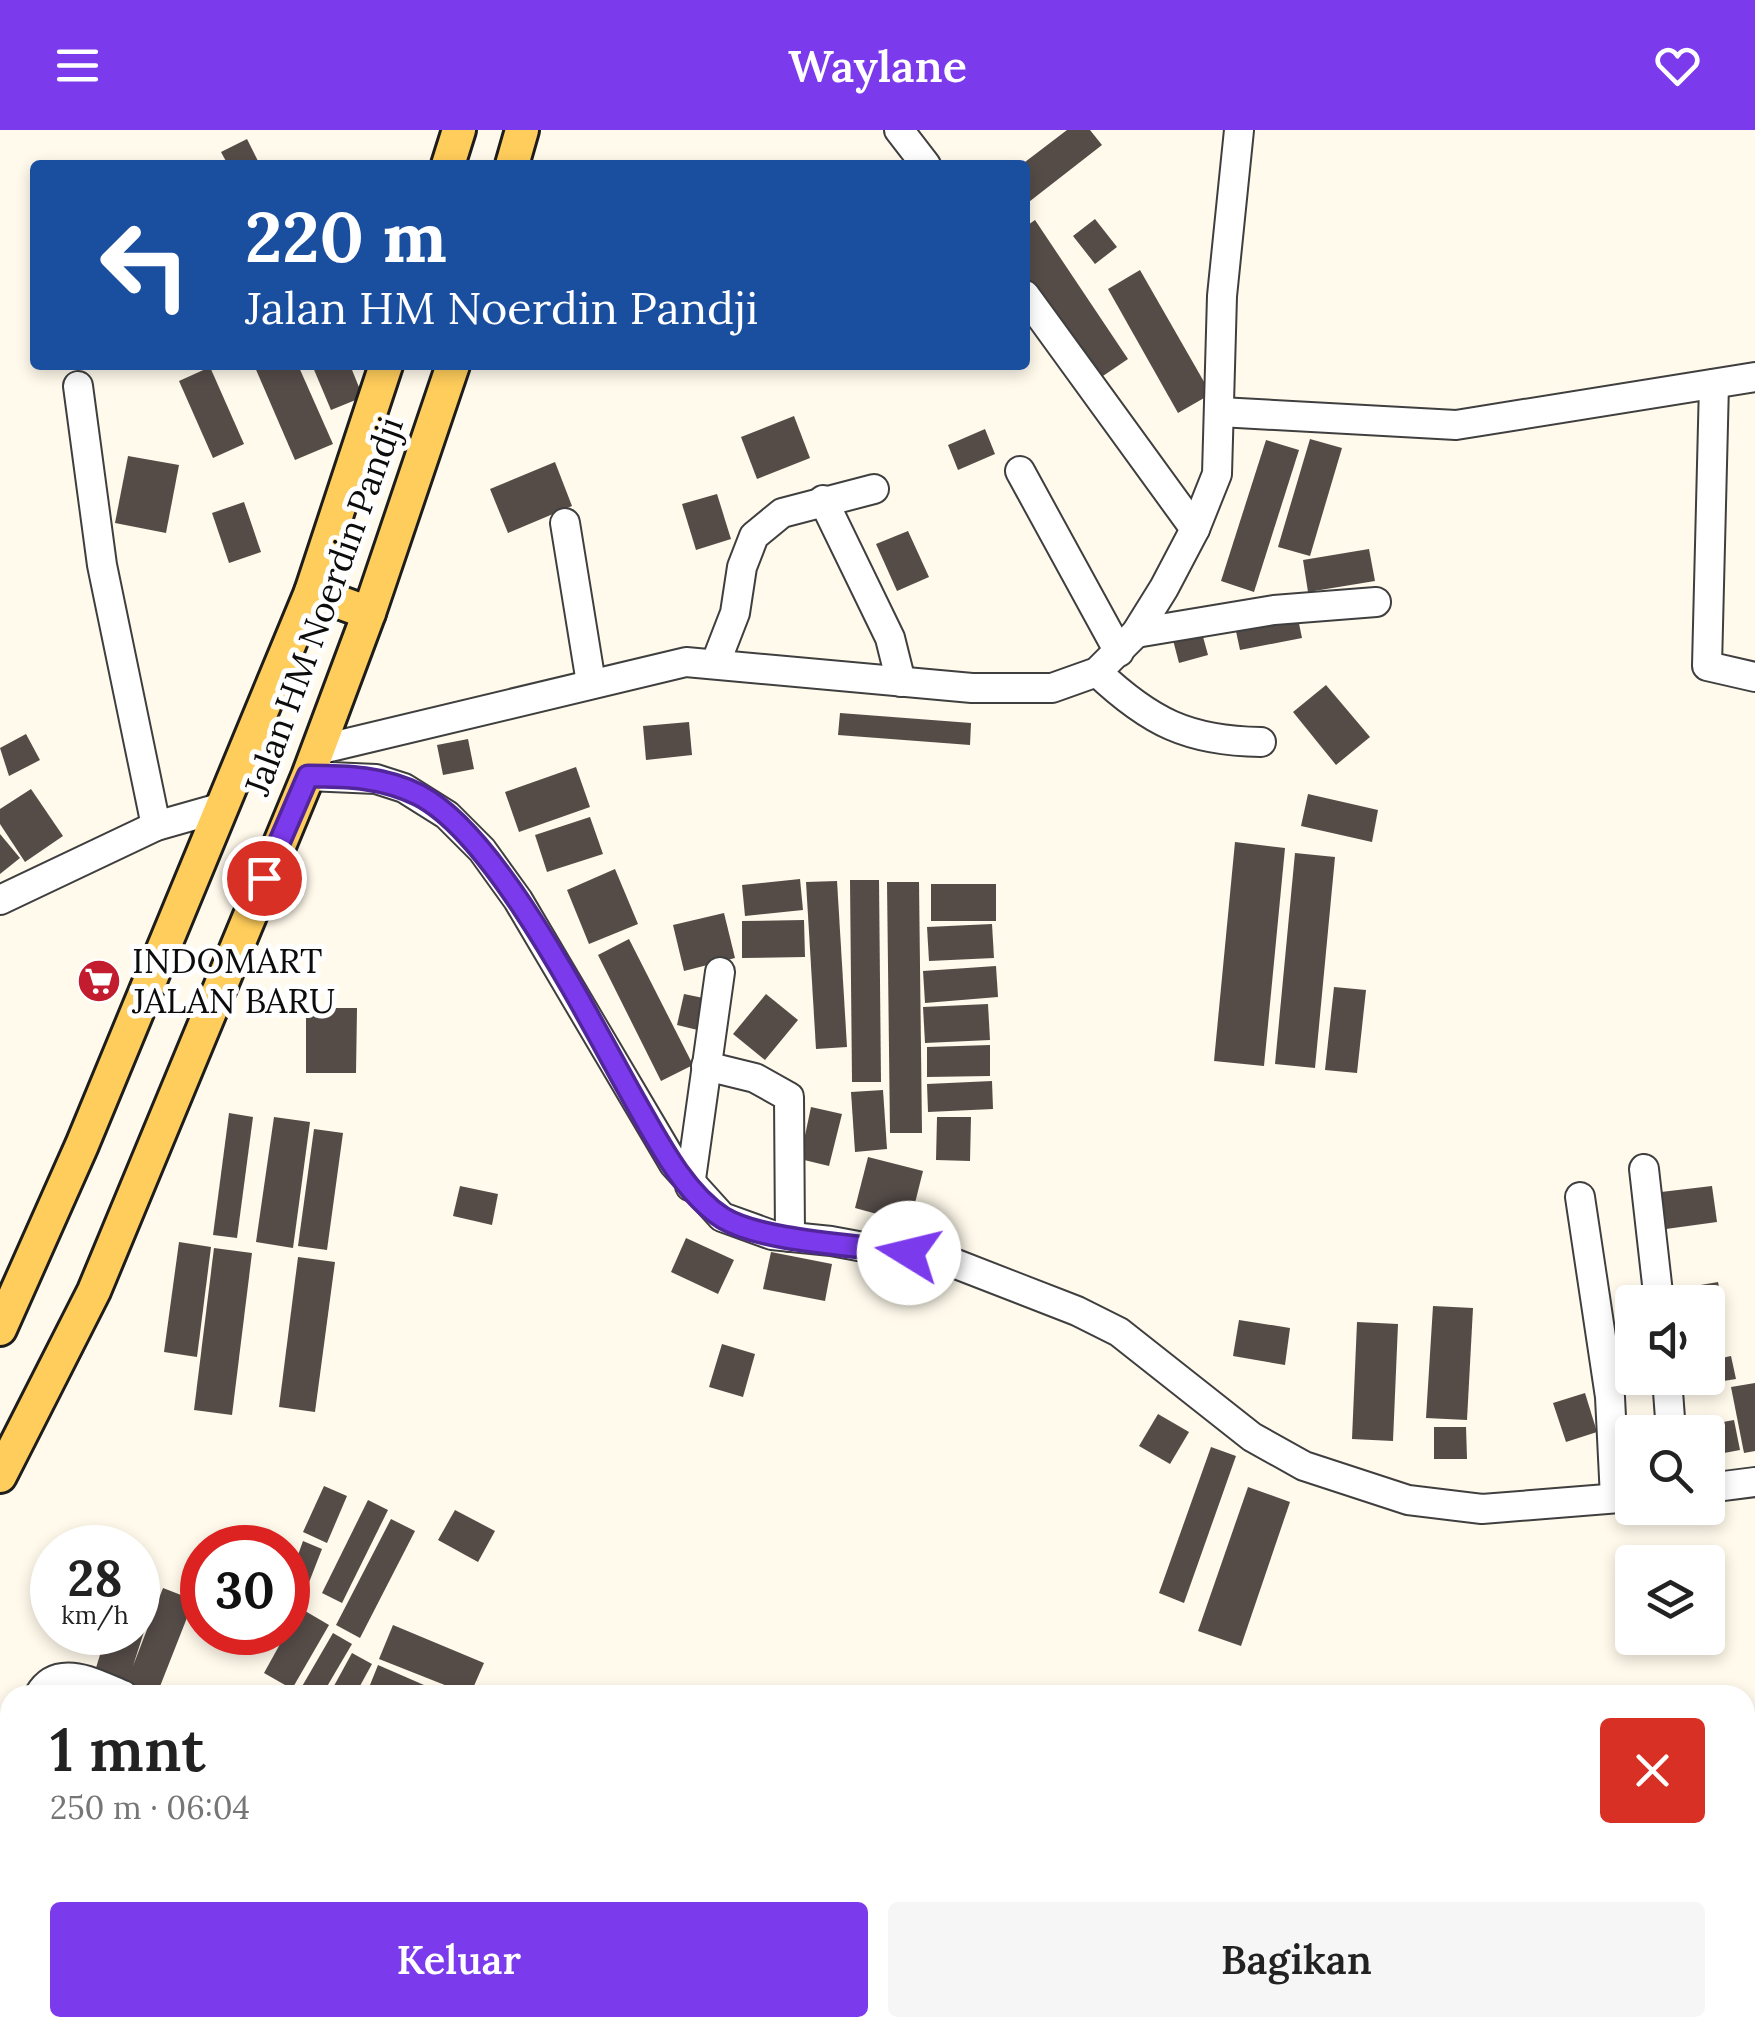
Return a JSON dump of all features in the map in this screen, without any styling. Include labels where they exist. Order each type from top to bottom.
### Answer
[{"type":"main road","points":[[450,160],[459,130]]},
{"type":"main road","points":[[513,160],[522,130]]},
{"type":"main road","name":"Jalan HM Noerdin Pandji","points":[[0,1329],[224,807],[311,592],[384,370]]},
{"type":"main road","name":"Jalan HM Noerdin Pandji","points":[[0,1476],[94,1292],[313,763],[370,613],[450,370]]},
{"type":"main road","points":[[311,592],[370,613]]},
{"type":"street","points":[[899,130],[922,160]]},
{"type":"street","points":[[313,763],[675,664],[716,662],[838,679],[1052,688],[1097,672],[1128,642],[1195,529],[1217,474],[1222,296],[1239,130]]},
{"type":"street","points":[[1030,302],[1195,529]]},
{"type":"street","points":[[1220,412],[1456,424],[1755,377]]},
{"type":"street","points":[[1714,384],[1707,666],[1755,677]]},
{"type":"street","points":[[78,386],[117,650],[156,826]]},
{"type":"street","points":[[1020,471],[1128,642]]},
{"type":"street","points":[[716,662],[735,613],[742,567],[754,536],[782,513],[874,489]]},
{"type":"street","points":[[824,500],[890,638],[901,682]]},
{"type":"street","points":[[565,523],[591,684]]},
{"type":"street","points":[[1128,642],[1274,610],[1376,602]]},
{"type":"street","points":[[1097,672],[1136,704],[1186,734],[1261,742]]},
{"type":"street","points":[[313,763],[404,788],[447,815],[482,850],[518,900],[645,1118],[690,1186],[722,1217],[744,1228],[790,1238],[890,1250],[956,1264],[1077,1310],[1119,1332],[1252,1437],[1304,1466],[1408,1500],[1482,1509],[1615,1499]]},
{"type":"street","points":[[0,900],[156,826],[224,807]]},
{"type":"street","points":[[690,1186],[720,972]]},
{"type":"street","points":[[706,1066],[756,1078],[789,1097],[790,1238]]},
{"type":"street","points":[[1644,1169],[1657,1285]]},
{"type":"street","points":[[1580,1197],[1615,1433]]},
{"type":"street","points":[[1725,1486],[1755,1482]]},
{"type":"street","points":[[47,1685],[52,1679],[67,1676],[94,1685]]},
{"type":"building","points":[[1067,130],[1090,130],[1102,145],[1030,201],[1028,160]]},
{"type":"building","points":[[247,139],[258,160],[225,160],[221,152]]},
{"type":"building","points":[[1095,219],[1117,247],[1095,264],[1073,236]]},
{"type":"building","points":[[1035,220],[1128,359],[1097,380],[1030,280],[1030,224]]},
{"type":"building","points":[[1140,270],[1211,394],[1178,413],[1108,289]]},
{"type":"building","points":[[211,370],[244,444],[213,458],[179,381]]},
{"type":"building","points":[[256,370],[300,370],[333,444],[295,460]]},
{"type":"building","points":[[314,370],[352,370],[363,397],[331,410]]},
{"type":"building","points":[[794,416],[810,458],[757,479],[741,437]]},
{"type":"building","points":[[985,429],[995,454],[958,470],[948,445]]},
{"type":"building","points":[[1310,439],[1342,448],[1310,556],[1278,547]]},
{"type":"building","points":[[1266,440],[1299,450],[1254,592],[1221,581]]},
{"type":"building","points":[[128,456],[179,465],[166,533],[115,523]]},
{"type":"building","points":[[555,462],[572,506],[508,533],[490,489]]},
{"type":"building","points":[[717,494],[731,539],[696,550],[682,504]]},
{"type":"building","points":[[244,502],[261,552],[229,563],[212,513]]},
{"type":"building","points":[[908,531],[929,577],[897,591],[876,544]]},
{"type":"building","points":[[1369,549],[1375,581],[1308,592],[1303,560]]},
{"type":"building","points":[[1296,609],[1302,638],[1240,650],[1234,622]]},
{"type":"building","points":[[1202,633],[1208,655],[1179,663],[1173,640]]},
{"type":"building","points":[[1326,685],[1370,737],[1336,765],[1293,712]]},
{"type":"building","points":[[840,713],[971,723],[970,745],[838,735]]},
{"type":"building","points":[[689,722],[692,755],[646,760],[643,726]]},
{"type":"building","points":[[26,734],[40,760],[9,776],[0,748]]},
{"type":"building","points":[[468,739],[474,769],[443,775],[437,745]]},
{"type":"building","points":[[576,767],[590,807],[519,832],[505,792]]},
{"type":"building","points":[[31,789],[63,836],[25,862],[0,824],[0,809]]},
{"type":"building","points":[[1308,794],[1378,810],[1372,842],[1301,826]]},
{"type":"building","points":[[590,817],[603,854],[547,872],[535,835]]},
{"type":"building","points":[[0,834],[20,858],[0,874]]},
{"type":"building","points":[[1235,842],[1285,848],[1264,1066],[1214,1061]]},
{"type":"building","points":[[1295,853],[1335,857],[1315,1068],[1275,1064]]},
{"type":"building","points":[[615,869],[638,924],[589,944],[567,890]]},
{"type":"building","points":[[800,879],[803,910],[745,916],[742,885]]},
{"type":"building","points":[[850,880],[879,880],[881,1082],[852,1082]]},
{"type":"building","points":[[837,881],[847,1047],[816,1049],[806,882]]},
{"type":"building","points":[[887,882],[919,882],[922,1133],[890,1133]]},
{"type":"building","points":[[931,884],[996,884],[996,921],[931,921]]},
{"type":"building","points":[[724,913],[735,958],[684,971],[673,925]]},
{"type":"building","points":[[804,920],[805,957],[742,958],[742,921]]},
{"type":"building","points":[[992,924],[994,958],[929,961],[927,927]]},
{"type":"building","points":[[629,939],[693,1065],[661,1081],[598,955]]},
{"type":"building","points":[[996,966],[998,997],[925,1003],[923,971]]},
{"type":"building","points":[[1334,987],[1366,990],[1357,1073],[1325,1070]]},
{"type":"building","points":[[684,994],[713,1000],[706,1032],[677,1025]]},
{"type":"building","points":[[766,994],[798,1020],[765,1060],[733,1034]]},
{"type":"building","points":[[988,1004],[990,1040],[925,1043],[923,1007]]},
{"type":"building","points":[[306,1008],[357,1008],[356,1073],[306,1073]]},
{"type":"building","points":[[990,1045],[990,1076],[927,1077],[927,1047]]},
{"type":"building","points":[[992,1081],[993,1109],[928,1112],[927,1084]]},
{"type":"building","points":[[883,1090],[887,1149],[855,1152],[851,1092]]},
{"type":"building","points":[[811,1107],[842,1114],[829,1166],[800,1159]]},
{"type":"building","points":[[229,1113],[253,1117],[237,1238],[213,1235]]},
{"type":"building","points":[[274,1117],[310,1122],[293,1248],[256,1242]]},
{"type":"building","points":[[937,1117],[971,1117],[970,1161],[936,1160]]},
{"type":"building","points":[[314,1129],[343,1133],[327,1250],[298,1246]]},
{"type":"building","points":[[868,1157],[923,1171],[910,1223],[855,1208]]},
{"type":"building","points":[[460,1186],[498,1194],[492,1225],[453,1216]]},
{"type":"building","points":[[1712,1186],[1717,1222],[1666,1229],[1661,1192]]},
{"type":"building","points":[[686,1238],[734,1260],[718,1294],[671,1272]]},
{"type":"building","points":[[179,1242],[211,1247],[197,1357],[164,1352]]},
{"type":"building","points":[[214,1248],[252,1253],[232,1415],[194,1410]]},
{"type":"building","points":[[771,1252],[832,1264],[825,1301],[763,1289]]},
{"type":"building","points":[[298,1257],[335,1262],[315,1412],[279,1407]]},
{"type":"building","points":[[1433,1306],[1473,1308],[1467,1420],[1426,1418]]},
{"type":"building","points":[[1239,1320],[1290,1328],[1285,1365],[1233,1356]]},
{"type":"building","points":[[1357,1322],[1398,1324],[1393,1441],[1352,1439]]},
{"type":"building","points":[[722,1344],[755,1354],[743,1397],[709,1387]]},
{"type":"building","points":[[1731,1356],[1736,1379],[1725,1381],[1725,1357]]},
{"type":"building","points":[[1755,1383],[1755,1451],[1744,1453],[1731,1387]]},
{"type":"building","points":[[1585,1393],[1597,1432],[1566,1442],[1553,1403]]},
{"type":"building","points":[[1158,1414],[1189,1432],[1170,1464],[1139,1446]]},
{"type":"building","points":[[1734,1420],[1740,1450],[1725,1453],[1725,1422]]},
{"type":"building","points":[[1434,1427],[1466,1427],[1467,1459],[1434,1459]]},
{"type":"building","points":[[1211,1447],[1236,1456],[1184,1603],[1159,1593]]},
{"type":"building","points":[[324,1486],[347,1496],[327,1543],[310,1535],[310,1525],[306,1525]]},
{"type":"building","points":[[1248,1487],[1290,1502],[1241,1646],[1198,1631]]},
{"type":"building","points":[[368,1500],[388,1510],[342,1603],[322,1593]]},
{"type":"building","points":[[455,1510],[495,1531],[478,1562],[438,1540]]},
{"type":"building","points":[[391,1519],[415,1531],[360,1638],[336,1625]]},
{"type":"building","points":[[310,1544],[322,1549],[310,1580]]},
{"type":"building","points":[[163,1588],[180,1595],[180,1636],[161,1685],[133,1685],[95,1671],[100,1655],[137,1655],[133,1666],[137,1655],[160,1655],[160,1596]]},
{"type":"building","points":[[310,1614],[329,1625],[294,1685],[285,1685],[264,1673],[274,1655],[310,1655]]},
{"type":"building","points":[[393,1625],[484,1663],[474,1685],[445,1685],[379,1659]]},
{"type":"building","points":[[333,1633],[352,1644],[328,1685],[303,1685]]},
{"type":"building","points":[[352,1653],[372,1664],[360,1685],[334,1685]]},
{"type":"building","points":[[378,1665],[424,1685],[370,1685]]},
{"type":"place","name":"INDOMART JALAN BARU","points":[[99,981]]},
{"type":"route","points":[[264,878],[308,776],[376,779],[424,797],[482,850],[518,900],[645,1118],[706,1204],[744,1228],[772,1235],[909,1253]]}]
